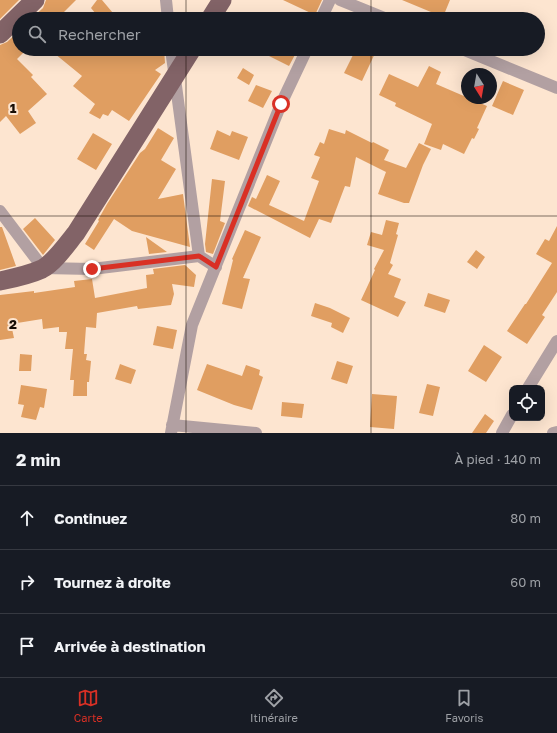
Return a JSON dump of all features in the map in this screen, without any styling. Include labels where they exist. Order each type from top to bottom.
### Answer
[{"type":"main road","points":[[23,12],[35,0]]},
{"type":"main road","points":[[214,12],[222,0]]},
{"type":"main road","points":[[0,34],[12,22]]},
{"type":"main road","points":[[0,281],[18,278],[42,268],[59,254],[76,233],[188,56]]},
{"type":"street","points":[[166,0],[167,12]]},
{"type":"street","points":[[324,12],[330,0]]},
{"type":"street","points":[[340,0],[370,12]]},
{"type":"street","points":[[172,56],[199,256]]},
{"type":"street","points":[[256,433],[172,429],[192,325],[281,104],[304,56]]},
{"type":"street","points":[[479,56],[557,88]]},
{"type":"street","points":[[0,211],[42,268],[92,269],[199,256],[216,267]]},
{"type":"street","points":[[530,385],[557,341]]},
{"type":"street","points":[[502,433],[509,421]]},
{"type":"street","points":[[553,433],[557,432]]},
{"type":"building","points":[[0,0],[19,0],[0,19]]},
{"type":"building","points":[[46,0],[76,0],[64,12],[39,12],[43,8]]},
{"type":"building","points":[[97,0],[102,0],[112,12],[94,12],[91,8]]},
{"type":"building","points":[[283,0],[322,0],[316,12],[309,12]]},
{"type":"building","points":[[402,0],[450,0],[445,12],[431,12]]},
{"type":"building","points":[[12,37],[12,56],[20,56],[17,59],[33,75],[31,77],[47,94],[28,111],[36,123],[20,134],[6,116],[0,122],[0,45],[7,42]]},
{"type":"building","points":[[58,56],[164,56],[165,63],[155,70],[161,74],[129,121],[112,110],[108,116],[103,114],[100,119],[89,113],[95,104],[73,86],[82,76]]},
{"type":"building","points":[[269,56],[294,56],[289,66]]},
{"type":"building","points":[[352,56],[374,56],[362,81],[344,73]]},
{"type":"building","points":[[429,66],[441,72],[436,84],[461,95],[461,104],[482,104],[487,106],[477,128],[479,129],[474,139],[472,138],[464,154],[443,144],[441,150],[424,144],[432,124],[395,106],[396,103],[379,95],[389,74],[418,87]]},
{"type":"building","points":[[243,68],[254,75],[249,85],[237,78]]},
{"type":"building","points":[[503,81],[524,90],[513,115],[492,106],[493,104],[497,104],[497,95]]},
{"type":"building","points":[[256,85],[272,91],[263,108],[248,101]]},
{"type":"building","points":[[158,128],[174,138],[161,160],[176,169],[158,199],[183,194],[190,247],[132,231],[114,219],[94,250],[85,244],[107,204]]},
{"type":"building","points":[[329,129],[345,134],[346,130],[389,150],[384,160],[406,168],[419,143],[431,149],[423,165],[409,203],[404,203],[378,194],[386,172],[356,157],[350,187],[345,186],[331,223],[319,219],[310,238],[248,206],[252,197],[256,199],[267,175],[280,181],[269,205],[304,221],[319,181],[311,178],[320,157],[314,155],[320,142],[324,144]]},
{"type":"building","points":[[217,130],[230,136],[232,131],[248,137],[239,160],[210,149]]},
{"type":"building","points":[[93,133],[112,144],[96,170],[77,159]]},
{"type":"building","points":[[212,179],[225,181],[220,221],[225,223],[213,254],[206,252],[205,244]]},
{"type":"building","points":[[35,218],[55,240],[43,255],[23,229]]},
{"type":"building","points":[[386,220],[399,223],[396,234],[398,235],[390,263],[393,265],[388,274],[401,279],[394,297],[406,302],[398,317],[361,300],[384,250],[367,245],[371,232],[382,235]]},
{"type":"building","points":[[557,226],[557,292],[542,315],[545,317],[527,344],[507,331],[552,263],[536,254],[545,239],[549,241]]},
{"type":"building","points":[[0,227],[2,227],[16,266],[0,270]]},
{"type":"building","points":[[245,230],[261,237],[243,278],[250,279],[242,309],[222,304],[232,259]]},
{"type":"building","points":[[146,237],[167,252],[149,254]]},
{"type":"building","points":[[476,250],[485,257],[477,269],[467,262]]},
{"type":"building","points":[[185,265],[196,275],[194,287],[172,284],[174,294],[171,305],[138,309],[137,306],[97,313],[96,328],[86,327],[84,354],[87,354],[86,360],[91,361],[89,382],[87,382],[87,396],[73,396],[74,380],[70,380],[73,349],[65,349],[67,332],[59,332],[59,327],[43,329],[42,319],[11,324],[14,338],[0,340],[0,295],[34,291],[34,293],[75,287],[74,281],[92,279],[95,298],[147,288],[146,275],[154,274],[153,269]]},
{"type":"building","points":[[428,293],[450,300],[445,313],[424,306]]},
{"type":"building","points":[[315,303],[330,308],[350,318],[343,333],[331,327],[332,323],[311,316]]},
{"type":"building","points":[[157,326],[177,330],[173,349],[153,345]]},
{"type":"building","points":[[484,345],[502,357],[486,382],[468,371]]},
{"type":"building","points":[[20,354],[32,355],[31,371],[19,371]]},
{"type":"building","points":[[337,361],[353,366],[347,384],[331,379]]},
{"type":"building","points":[[120,364],[136,370],[131,384],[115,379]]},
{"type":"building","points":[[207,364],[242,376],[246,365],[260,370],[259,375],[263,377],[252,410],[234,405],[197,390]]},
{"type":"building","points":[[427,384],[440,387],[433,416],[419,413]]},
{"type":"building","points":[[21,385],[47,389],[44,408],[40,407],[36,420],[21,417],[24,405],[18,404]]},
{"type":"building","points":[[372,394],[397,396],[394,429],[370,427]]},
{"type":"building","points":[[282,402],[304,404],[302,418],[281,416]]},
{"type":"building","points":[[485,414],[494,421],[486,433],[472,433]]},
{"type":"route","points":[[92,269],[199,256],[216,267],[281,104]]}]
